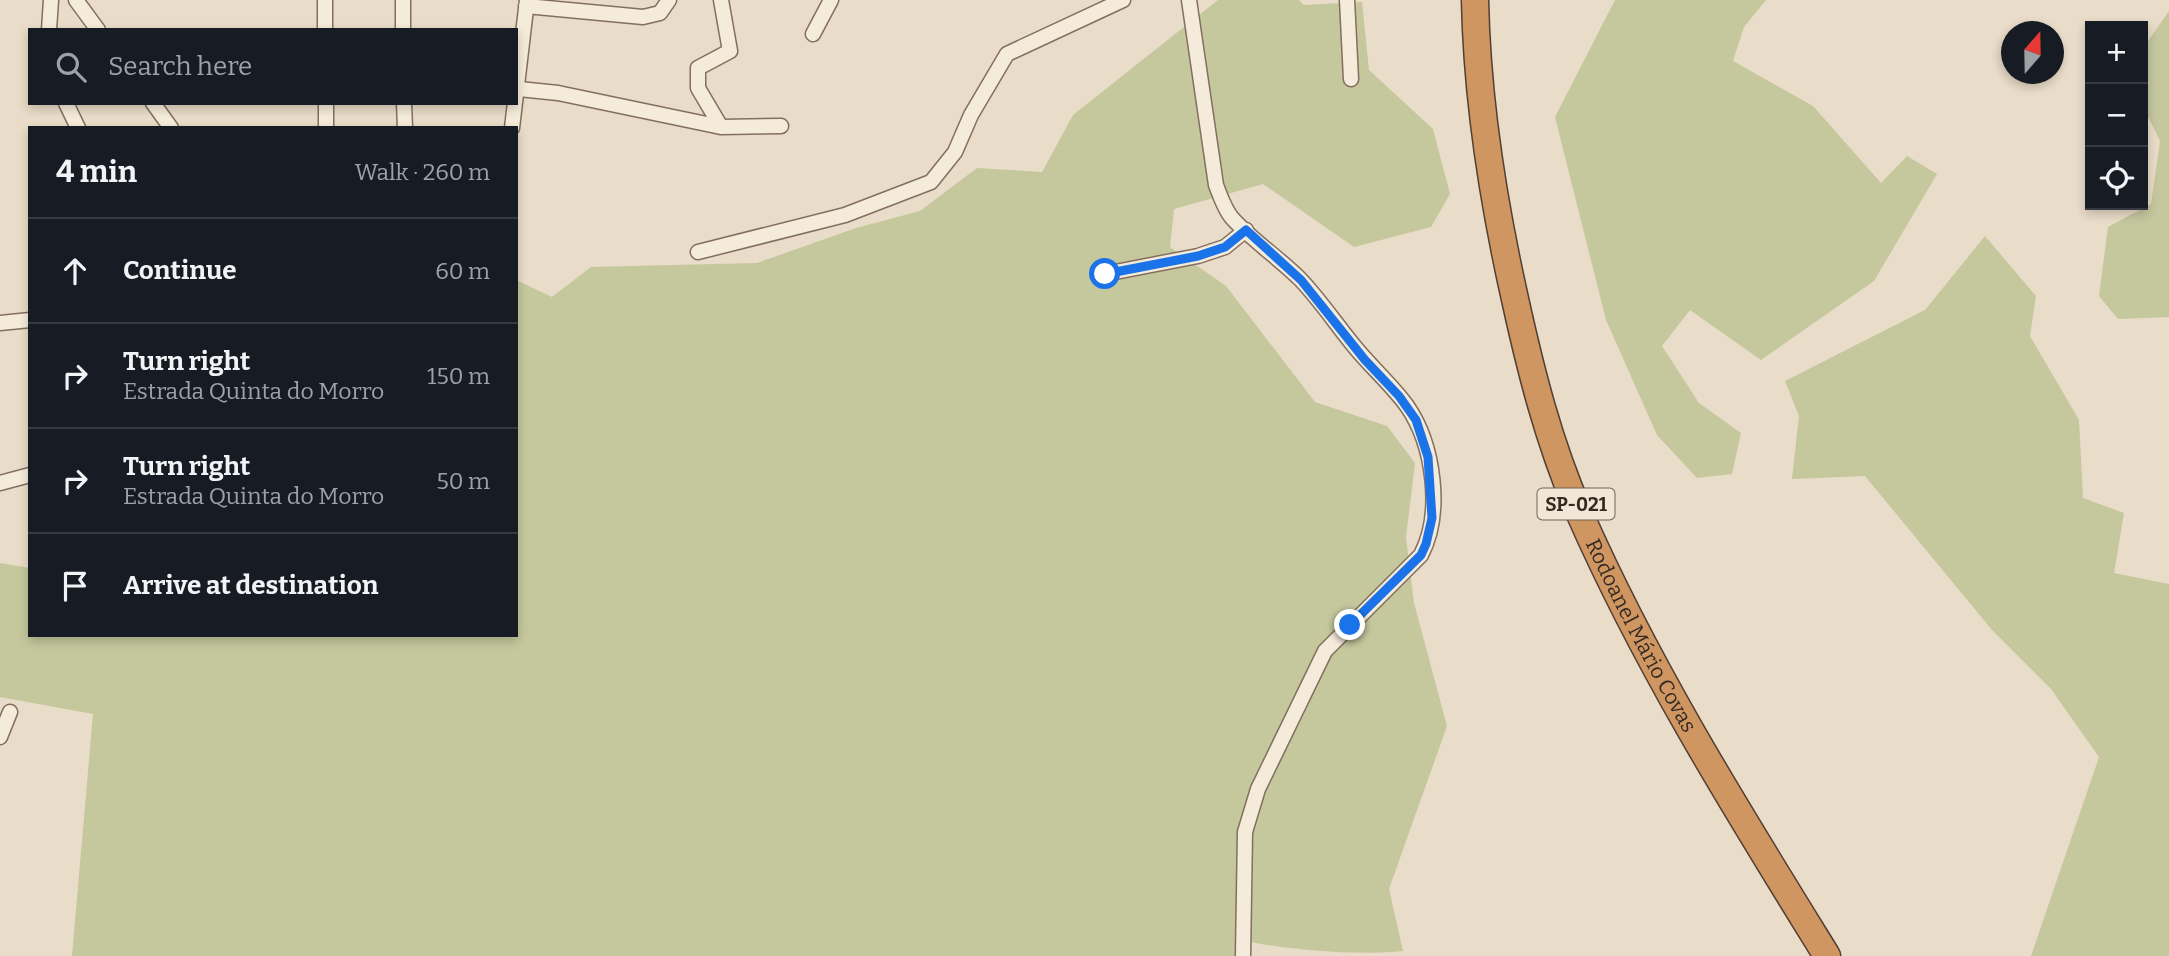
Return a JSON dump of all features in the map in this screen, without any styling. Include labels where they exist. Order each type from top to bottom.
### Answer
[{"type":"highway","name":"Rodoanel Mário Covas","points":[[1475,0],[1489,172],[1532,376],[1556,453],[1579,512],[1672,698],[1827,956]]},
{"type":"street","points":[[49,28],[51,0]]},
{"type":"street","points":[[76,0],[97,28]]},
{"type":"street","points":[[325,0],[325,28]]},
{"type":"street","points":[[402,0],[403,28]]},
{"type":"street","points":[[518,95],[526,3],[643,17],[660,13],[670,0]]},
{"type":"street","points":[[721,0],[730,51],[698,68],[698,88],[721,127]]},
{"type":"street","points":[[813,34],[831,0]]},
{"type":"street","points":[[698,252],[845,215],[931,182],[955,152],[971,115],[1007,54],[1123,0]]},
{"type":"street","points":[[1189,0],[1216,185],[1230,217],[1301,280],[1407,407],[1428,457],[1432,505],[1429,536],[1421,555],[1325,651],[1258,789],[1245,832],[1243,956]]},
{"type":"street","points":[[1347,0],[1351,79]]},
{"type":"street","points":[[519,89],[558,93],[721,127],[781,126]]},
{"type":"street","points":[[67,105],[77,126]]},
{"type":"street","points":[[154,105],[169,126]]},
{"type":"street","points":[[326,105],[326,126]]},
{"type":"street","points":[[404,105],[405,126]]},
{"type":"street","points":[[512,126],[516,105]]},
{"type":"street","points":[[1105,274],[1198,256],[1225,247],[1246,230]]},
{"type":"street","points":[[0,323],[28,320]]},
{"type":"street","points":[[0,483],[28,476]]},
{"type":"street","points":[[0,737],[10,712]]},
{"type":"green space","points":[[1218,0],[1299,0],[1304,5],[1362,2],[1369,70],[1433,129],[1450,194],[1431,227],[1354,247],[1263,184],[1174,209],[1170,247],[1226,286],[1315,402],[1387,426],[1415,463],[1406,537],[1414,603],[1447,726],[1389,889],[1403,951],[1320,951],[1237,939],[1235,956],[72,956],[93,714],[0,697],[0,563],[28,568],[28,637],[518,637],[518,281],[552,297],[591,267],[757,263],[856,228],[920,211],[977,168],[1042,172],[1073,115]]},
{"type":"green space","points":[[1615,0],[1766,0],[1744,27],[1733,61],[1813,106],[1881,183],[1907,156],[1937,174],[1874,281],[1761,360],[1690,310],[1662,346],[1699,403],[1741,433],[1732,474],[1697,478],[1657,435],[1606,320],[1555,117]]},
{"type":"green space","points":[[2169,11],[2169,317],[2118,319],[2099,296],[2108,227],[2140,210],[2148,210],[2160,141],[2148,116],[2148,41]]},
{"type":"green space","points":[[1985,236],[2036,296],[2030,336],[2079,420],[2083,498],[2124,513],[2114,573],[2169,584],[2169,956],[2031,956],[2099,757],[2051,689],[1992,630],[1865,476],[1792,479],[1799,416],[1785,381],[1925,310]]},
{"type":"route","points":[[1105,274],[1198,256],[1225,247],[1246,230],[1282,261],[1317,297],[1365,360],[1407,407],[1416,420],[1428,457],[1432,491],[1429,536],[1421,555],[1350,625]]}]
